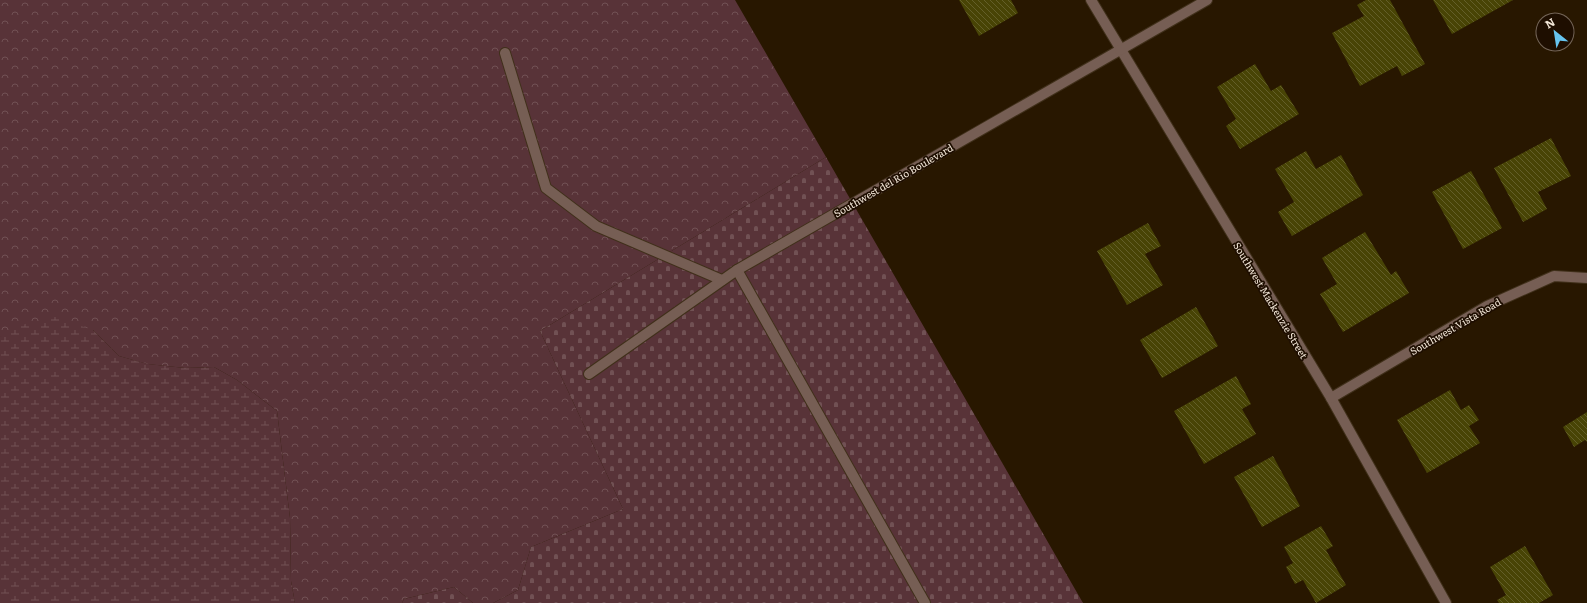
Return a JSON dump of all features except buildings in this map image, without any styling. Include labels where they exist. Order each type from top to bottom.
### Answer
[{"type":"street","name":"Southwest Mackenzie Street","points":[[1091,0],[1331,398],[1446,603]]},
{"type":"street","name":"Southwest del Rio Boulevard","points":[[589,374],[737,270],[1207,0]]},
{"type":"street","points":[[505,53],[546,188],[596,226],[722,280]]},
{"type":"street","points":[[737,270],[924,603]]},
{"type":"street","name":"Southwest Vista Road","points":[[1331,398],[1487,306],[1554,276],[1587,278]]},
{"type":"green space","points":[[0,0],[735,0],[826,157],[540,331],[623,509],[531,547],[518,590],[493,603],[473,603],[454,587],[404,599],[402,603],[295,603],[291,581],[290,518],[277,411],[237,380],[214,367],[185,368],[147,364],[119,356],[93,330],[0,337]]},
{"type":"green space","points":[[826,157],[1083,603],[493,603],[518,590],[531,547],[623,509],[540,331]]},
{"type":"green space","points":[[55,317],[93,330],[119,356],[148,364],[185,368],[214,367],[237,380],[277,411],[290,518],[291,581],[295,603],[0,603],[0,337],[25,324]]},
{"type":"green space","points":[[454,587],[473,603],[402,603],[404,599]]}]
